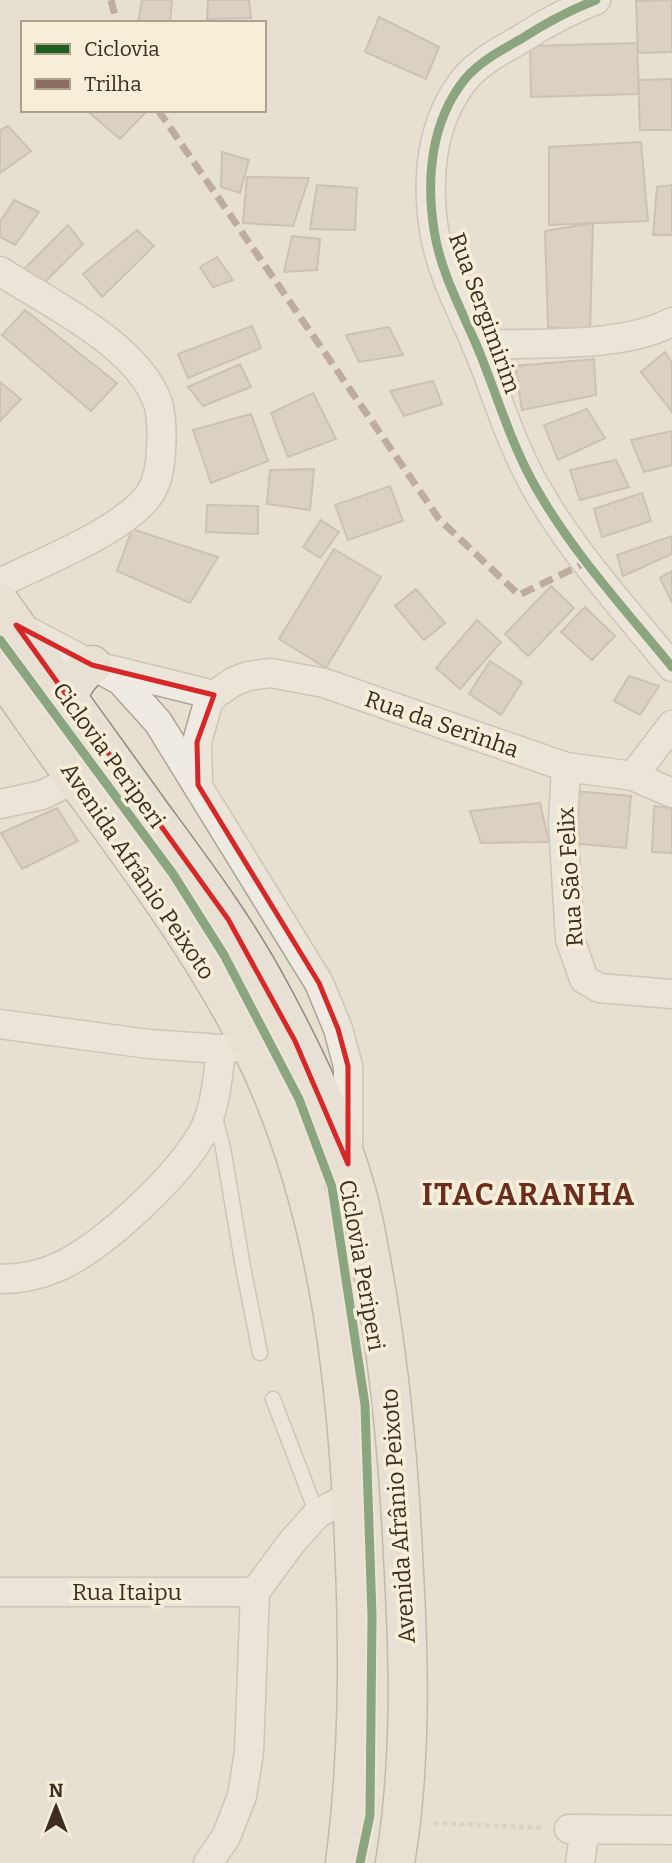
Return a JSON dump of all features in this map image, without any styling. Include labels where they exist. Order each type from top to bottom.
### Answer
[{"type":"main road","name":"Avenida Afrânio Peixoto","points":[[8,614],[228,919],[295,1041],[348,1164],[358,1197],[378,1301],[398,1457],[406,1608],[408,1730],[402,1822],[394,1863]]},
{"type":"main road","points":[[67,767],[61,723],[66,696],[80,676],[92,666]]},
{"type":"main road","name":"Avenida Afrânio Peixoto","points":[[0,671],[167,905],[235,1047],[284,1120],[303,1179],[320,1239],[341,1364],[353,1500],[358,1613],[357,1735],[353,1804],[345,1863]]},
{"type":"street","name":"Rua Sergimirim","points":[[596,0],[536,29],[489,58],[466,78],[447,107],[433,147],[431,187],[434,231],[447,277],[476,345],[503,420],[535,486],[586,564],[672,667]]},
{"type":"street","points":[[0,271],[99,333],[137,367],[158,403],[163,436],[156,481],[145,500],[94,536],[0,583]]},
{"type":"street","points":[[476,345],[615,339],[664,327],[672,322]]},
{"type":"street","points":[[8,614],[121,681],[158,722],[198,785],[319,983],[338,1029],[348,1066],[348,1164]]},
{"type":"street","points":[[92,666],[214,695],[203,714],[197,742],[198,785]]},
{"type":"street","name":"Rua da Serinha","points":[[214,695],[248,676],[271,673],[297,676],[566,767],[633,776],[672,793]]},
{"type":"street","points":[[633,776],[672,725]]},
{"type":"street","points":[[0,804],[42,795],[67,767]]},
{"type":"street","name":"Rua São Felix","points":[[566,767],[563,823],[570,939],[584,979],[599,988],[672,994]]},
{"type":"street","points":[[0,1024],[149,1044],[235,1047],[205,1128],[187,1157],[136,1210],[82,1253],[58,1267],[32,1276],[0,1279]]},
{"type":"street","points":[[208,1863],[226,1836],[242,1796],[249,1752],[255,1592],[303,1527],[317,1514],[341,1501],[353,1500]]},
{"type":"street","name":"Rua Itaipu","points":[[0,1592],[255,1592]]},
{"type":"street","points":[[580,1863],[577,1829],[672,1830]]},
{"type":"lane","points":[[212,1108],[223,1148],[260,1353]]},
{"type":"lane","points":[[274,1399],[317,1514]]},
{"type":"path","points":[[429,1823],[577,1829]]},
{"type":"highlighted area","points":[[16,625],[92,665],[214,695],[197,742],[198,785],[319,983],[338,1029],[348,1066],[348,1164],[295,1041],[228,919]]},
{"type":"building","points":[[142,0],[172,0],[170,21],[138,21]]},
{"type":"building","points":[[208,0],[249,0],[251,18],[207,19]]},
{"type":"building","points":[[672,0],[672,52],[638,53],[636,1]]},
{"type":"building","points":[[379,17],[439,47],[426,79],[365,52]]},
{"type":"building","points":[[637,43],[639,94],[531,97],[530,46]]},
{"type":"building","points":[[672,79],[672,130],[640,130],[638,80]]},
{"type":"building","points":[[88,112],[146,112],[120,139]]},
{"type":"building","points":[[8,126],[31,151],[0,173],[0,130]]},
{"type":"building","points":[[641,142],[648,221],[549,225],[549,147]]},
{"type":"building","points":[[222,152],[249,160],[240,193],[221,187]]},
{"type":"building","points":[[247,177],[309,178],[293,226],[243,223]]},
{"type":"building","points":[[317,185],[357,188],[355,230],[310,229]]},
{"type":"building","points":[[672,185],[672,235],[653,235],[657,187]]},
{"type":"building","points":[[14,200],[39,212],[15,245],[0,237],[0,222]]},
{"type":"building","points":[[593,223],[590,331],[548,327],[545,231]]},
{"type":"building","points":[[68,225],[83,244],[41,286],[24,269]]},
{"type":"building","points":[[137,230],[154,246],[102,297],[83,274]]},
{"type":"building","points":[[292,236],[320,239],[317,270],[284,272]]},
{"type":"building","points":[[217,257],[233,280],[213,287],[200,267]]},
{"type":"building","points":[[25,310],[117,383],[91,411],[2,335]]},
{"type":"building","points":[[252,326],[261,348],[188,378],[178,354]]},
{"type":"building","points":[[389,327],[403,355],[359,362],[346,335]]},
{"type":"building","points":[[665,352],[672,363],[672,412],[641,372]]},
{"type":"building","points":[[594,359],[596,395],[522,410],[515,366]]},
{"type":"building","points":[[240,364],[251,387],[203,406],[188,387]]},
{"type":"building","points":[[433,381],[442,404],[404,416],[390,391]]},
{"type":"building","points":[[0,382],[21,399],[0,421]]},
{"type":"building","points":[[313,393],[336,439],[288,457],[271,413]]},
{"type":"building","points":[[587,409],[605,438],[558,460],[544,425]]},
{"type":"building","points":[[251,414],[268,461],[211,483],[193,430]]},
{"type":"building","points":[[672,431],[672,465],[644,472],[631,440]]},
{"type":"building","points":[[616,460],[629,487],[580,500],[570,470]]},
{"type":"building","points":[[314,469],[310,510],[267,504],[270,470]]},
{"type":"building","points":[[390,486],[403,521],[348,540],[335,505]]},
{"type":"building","points":[[642,493],[651,521],[602,537],[594,509]]},
{"type":"building","points":[[207,505],[258,506],[258,534],[206,532]]},
{"type":"building","points":[[321,520],[339,532],[320,558],[303,547]]},
{"type":"building","points":[[132,529],[218,557],[190,603],[117,571]]},
{"type":"building","points":[[672,536],[672,554],[623,576],[617,555]]},
{"type":"building","points":[[334,549],[381,577],[326,668],[279,639]]},
{"type":"building","points":[[672,571],[672,603],[660,578]]},
{"type":"building","points":[[551,586],[574,608],[528,656],[505,634]]},
{"type":"building","points":[[416,589],[445,623],[424,640],[395,606]]},
{"type":"building","points":[[585,607],[615,636],[592,660],[561,632]]},
{"type":"building","points":[[477,620],[501,642],[460,689],[436,668]]},
{"type":"building","points":[[490,661],[522,682],[501,715],[469,694]]},
{"type":"building","points":[[629,676],[659,686],[640,715],[614,701]]},
{"type":"building","points":[[574,791],[631,796],[626,848],[569,843]]},
{"type":"building","points":[[540,803],[549,842],[481,843],[470,811]]},
{"type":"building","points":[[654,806],[672,808],[672,853],[652,852]]},
{"type":"building","points":[[57,808],[78,841],[22,869],[1,833]]},
{"type":"marked path","points":[[111,0],[116,21]]},
{"type":"marked path","points":[[159,112],[439,519],[519,595],[585,563]]},
{"type":"cycle path","points":[[596,0],[557,18],[499,52],[465,79],[445,113],[434,151],[431,170],[434,230],[457,302],[510,433],[535,486],[582,557],[672,667]]},
{"type":"cycle path","name":"Ciclovia Periperi","points":[[0,640],[173,874],[224,955],[299,1099],[332,1187],[365,1405],[372,1616],[370,1815],[360,1863]]},
{"type":"district","name":"ITACARANHA","points":[[529,1195]]}]
